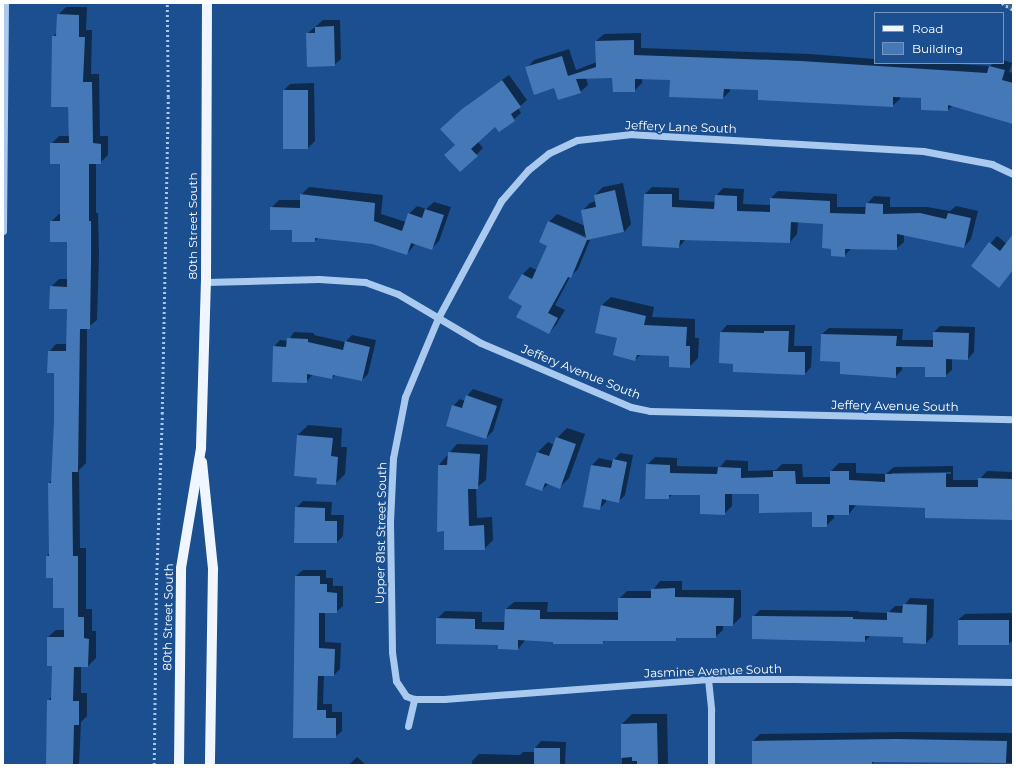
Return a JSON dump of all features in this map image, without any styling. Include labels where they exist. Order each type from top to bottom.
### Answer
[{"type":"main road","name":"80th Street South","points":[[207,3],[206,282],[201,448],[213,569],[210,765]]},
{"type":"main road","name":"80th Street South","points":[[179,765],[181,568],[201,448]]},
{"type":"street","points":[[3,230],[5,3]]},
{"type":"street","name":"Jeffery Lane South","points":[[438,318],[501,201],[528,170],[549,153],[577,140],[632,134],[923,151],[992,164],[1013,174]]},
{"type":"street","name":"Jeffery Avenue South","points":[[206,282],[319,279],[365,282],[398,294],[481,343],[631,407],[650,411],[1013,419]]},
{"type":"street","name":"Upper 81st Street South","points":[[414,699],[406,696],[396,681],[392,652],[390,522],[393,458],[405,396],[438,318]]},
{"type":"street","name":"Jasmine Avenue South","points":[[414,699],[444,699],[708,679],[793,678],[1013,682]]},
{"type":"street","points":[[708,679],[711,710],[711,765]]},
{"type":"street","points":[[408,726],[414,699]]},
{"type":"path","points":[[154,765],[156,590],[162,414],[168,98],[167,3]]},
{"type":"path","points":[[1002,3],[1013,10]]},
{"type":"building","points":[[57,14],[79,15],[79,37],[85,37],[83,82],[92,82],[93,143],[101,144],[101,164],[89,164],[89,221],[91,221],[90,329],[80,329],[78,472],[72,472],[73,556],[78,556],[78,617],[84,617],[84,638],[89,639],[88,667],[74,667],[73,701],[79,701],[79,725],[74,725],[73,765],[46,765],[47,700],[51,700],[52,666],[47,666],[47,637],[64,637],[64,608],[53,608],[53,578],[46,578],[46,556],[49,556],[48,483],[51,483],[54,421],[54,373],[47,373],[48,351],[66,351],[67,309],[49,309],[50,286],[67,287],[67,242],[50,242],[50,221],[60,221],[60,164],[50,164],[50,143],[69,143],[68,107],[51,107],[52,36],[56,36]]},
{"type":"building","points":[[334,26],[335,66],[307,67],[306,33],[315,33],[315,27]]},
{"type":"building","points":[[634,40],[634,55],[801,61],[987,73],[989,66],[1005,70],[1002,80],[1013,83],[1013,124],[948,105],[948,111],[921,110],[921,98],[893,97],[893,107],[758,100],[758,90],[724,89],[723,99],[669,97],[670,80],[635,79],[635,92],[613,92],[612,78],[576,79],[581,93],[558,100],[554,88],[534,95],[525,67],[562,56],[568,76],[596,67],[595,41]]},
{"type":"building","points":[[502,80],[521,107],[511,114],[515,121],[499,132],[495,127],[471,149],[478,156],[460,172],[444,155],[455,145],[440,129],[462,109]]},
{"type":"building","points":[[283,90],[308,90],[308,149],[283,149]]},
{"type":"building","points":[[615,190],[624,232],[587,240],[571,278],[568,277],[548,313],[558,318],[549,334],[516,317],[522,306],[508,298],[522,274],[532,279],[547,246],[539,242],[548,221],[586,238],[581,210],[596,207],[594,195]]},
{"type":"building","points":[[300,194],[375,203],[374,221],[402,231],[408,213],[422,218],[425,209],[444,215],[432,250],[411,243],[407,255],[372,244],[315,238],[315,242],[292,242],[292,230],[270,230],[270,207],[300,208]]},
{"type":"building","points":[[644,194],[672,194],[672,207],[714,209],[715,195],[737,196],[737,211],[770,212],[770,198],[830,201],[830,213],[865,214],[866,203],[883,204],[883,214],[920,213],[946,219],[948,213],[971,218],[964,248],[897,234],[897,250],[845,249],[845,257],[831,256],[831,249],[822,248],[823,224],[791,222],[790,243],[680,240],[679,248],[642,246]]},
{"type":"building","points":[[1013,234],[1013,270],[999,288],[971,266],[989,242],[1000,251]]},
{"type":"building","points":[[601,305],[646,316],[644,325],[687,327],[686,346],[690,346],[690,368],[669,367],[669,356],[637,355],[635,361],[613,355],[617,338],[595,333]]},
{"type":"building","points":[[764,331],[789,331],[788,352],[805,352],[805,375],[733,372],[733,364],[719,363],[720,332],[764,333]]},
{"type":"building","points":[[933,332],[969,333],[968,360],[946,359],[946,377],[925,377],[925,367],[896,367],[896,378],[840,374],[840,362],[820,361],[821,334],[897,336],[896,346],[933,347]]},
{"type":"building","points":[[287,338],[308,339],[308,342],[343,350],[345,341],[370,347],[362,381],[333,375],[332,379],[307,374],[307,383],[272,382],[273,346],[286,347]]},
{"type":"building","points":[[466,395],[497,406],[486,439],[446,426],[452,405],[462,408]]},
{"type":"building","points":[[297,435],[333,438],[331,456],[338,457],[336,485],[316,484],[317,478],[294,476]]},
{"type":"building","points":[[556,437],[576,444],[560,489],[545,483],[542,491],[525,485],[537,452],[549,456]]},
{"type":"building","points":[[448,452],[480,454],[478,489],[468,489],[469,526],[484,525],[485,550],[444,550],[444,531],[437,532],[438,465],[447,465]]},
{"type":"building","points":[[613,459],[627,462],[619,503],[602,499],[600,510],[583,507],[591,465],[611,468]]},
{"type":"building","points":[[646,464],[670,465],[670,473],[717,474],[718,467],[741,468],[741,478],[773,477],[773,471],[795,471],[796,484],[830,484],[830,471],[849,471],[849,480],[885,482],[885,474],[946,473],[946,487],[978,487],[978,478],[1013,479],[1012,520],[925,518],[925,508],[849,505],[849,515],[827,515],[827,527],[812,527],[812,512],[759,513],[759,494],[725,494],[725,515],[700,514],[700,495],[669,495],[669,499],[645,499]]},
{"type":"building","points":[[295,507],[325,508],[325,521],[337,521],[337,543],[294,543]]},
{"type":"building","points":[[295,576],[320,576],[320,584],[327,584],[327,592],[337,593],[337,613],[319,613],[319,648],[335,649],[334,676],[318,676],[317,710],[326,710],[326,718],[336,718],[336,738],[293,738]]},
{"type":"building","points":[[675,588],[675,597],[734,598],[733,626],[716,626],[716,638],[676,638],[676,641],[603,641],[603,644],[553,644],[553,642],[518,640],[518,650],[498,649],[498,645],[436,644],[436,618],[475,619],[475,629],[504,630],[505,609],[540,610],[540,619],[618,620],[618,598],[651,598],[651,589]]},
{"type":"building","points":[[903,604],[927,605],[926,644],[903,643],[903,637],[865,636],[865,642],[752,639],[752,616],[853,617],[853,619],[887,620],[887,612],[902,613]]},
{"type":"building","points":[[958,620],[1009,620],[1009,645],[958,645]]},
{"type":"building","points":[[657,723],[658,765],[637,765],[637,761],[632,761],[632,757],[621,758],[621,724]]},
{"type":"building","points":[[896,739],[1007,741],[1006,763],[872,762],[872,765],[752,765],[752,741]]},
{"type":"building","points":[[534,748],[560,748],[560,765],[534,765]]},
{"type":"waterway","points":[[1005,3],[1013,9]]}]
